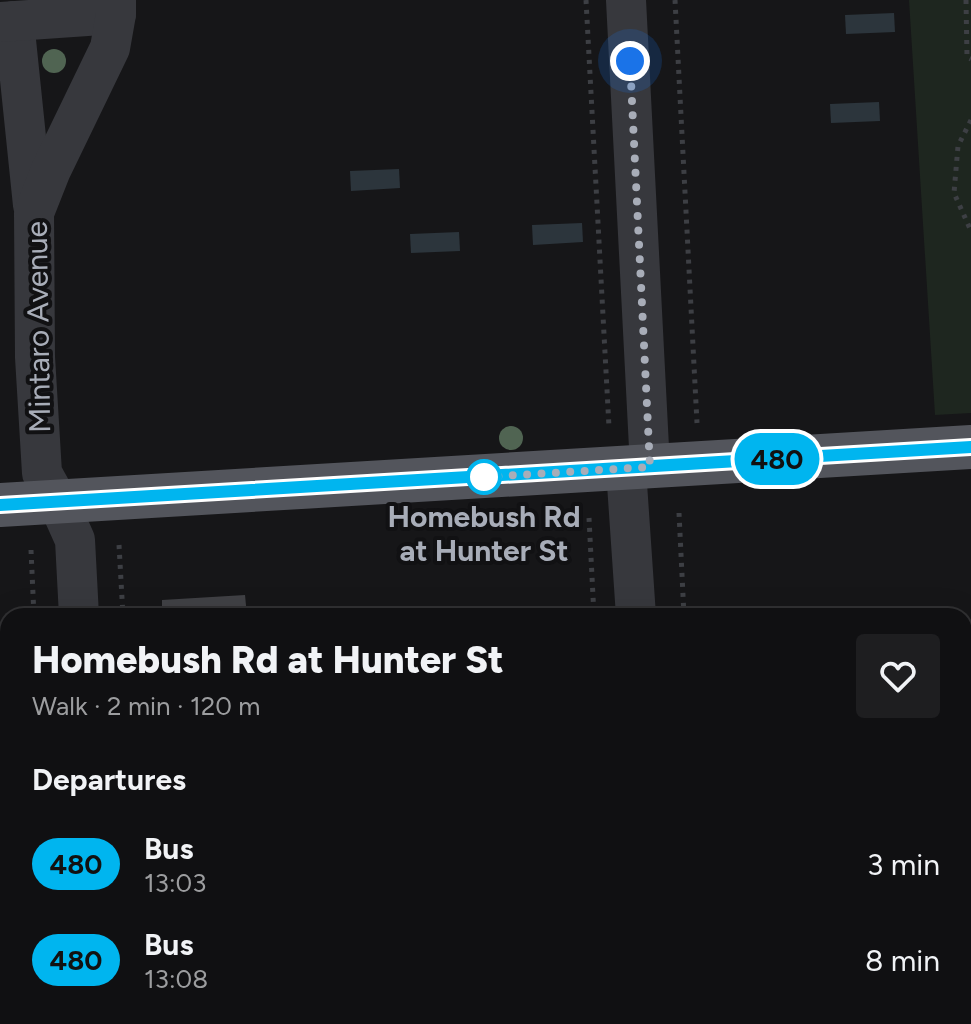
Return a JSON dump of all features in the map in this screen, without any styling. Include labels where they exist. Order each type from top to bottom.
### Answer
[{"type":"main road","points":[[0,505],[971,447]]},
{"type":"street","points":[[626,0],[638,468],[636,608]]},
{"type":"street","points":[[34,213],[7,22],[116,7]]},
{"type":"street","name":"Mintaro Avenue","points":[[79,608],[75,540],[42,473],[35,357],[34,213],[51,170],[110,48],[116,7]]},
{"type":"path","points":[[586,0],[609,427]]},
{"type":"path","points":[[675,0],[697,423]]},
{"type":"path","points":[[966,0],[967,57],[971,59]]},
{"type":"path","points":[[971,120],[958,146],[954,193],[971,231]]},
{"type":"path","points":[[679,513],[684,608]]},
{"type":"path","points":[[589,518],[594,608]]},
{"type":"path","points":[[119,545],[123,608]]},
{"type":"path","points":[[31,550],[34,608]]},
{"type":"shaded area","points":[[909,0],[971,0],[971,413],[935,415]]},
{"type":"shaded area","points":[[894,13],[895,32],[846,34],[845,15]]},
{"type":"shaded area","points":[[879,102],[880,121],[831,123],[830,104]]},
{"type":"shaded area","points":[[399,169],[400,188],[351,191],[350,171]]},
{"type":"shaded area","points":[[582,223],[583,242],[533,245],[532,225]]},
{"type":"shaded area","points":[[459,232],[460,251],[411,253],[410,234]]},
{"type":"building","points":[[245,595],[246,608],[162,608],[162,600]]},
{"type":"bus line","name":"480","points":[[0,505],[971,447]]},
{"type":"place","name":"Homebush Rd at Hunter St","points":[[484,477]]},
{"type":"route","points":[[484,477],[650,467],[630,61]]}]
